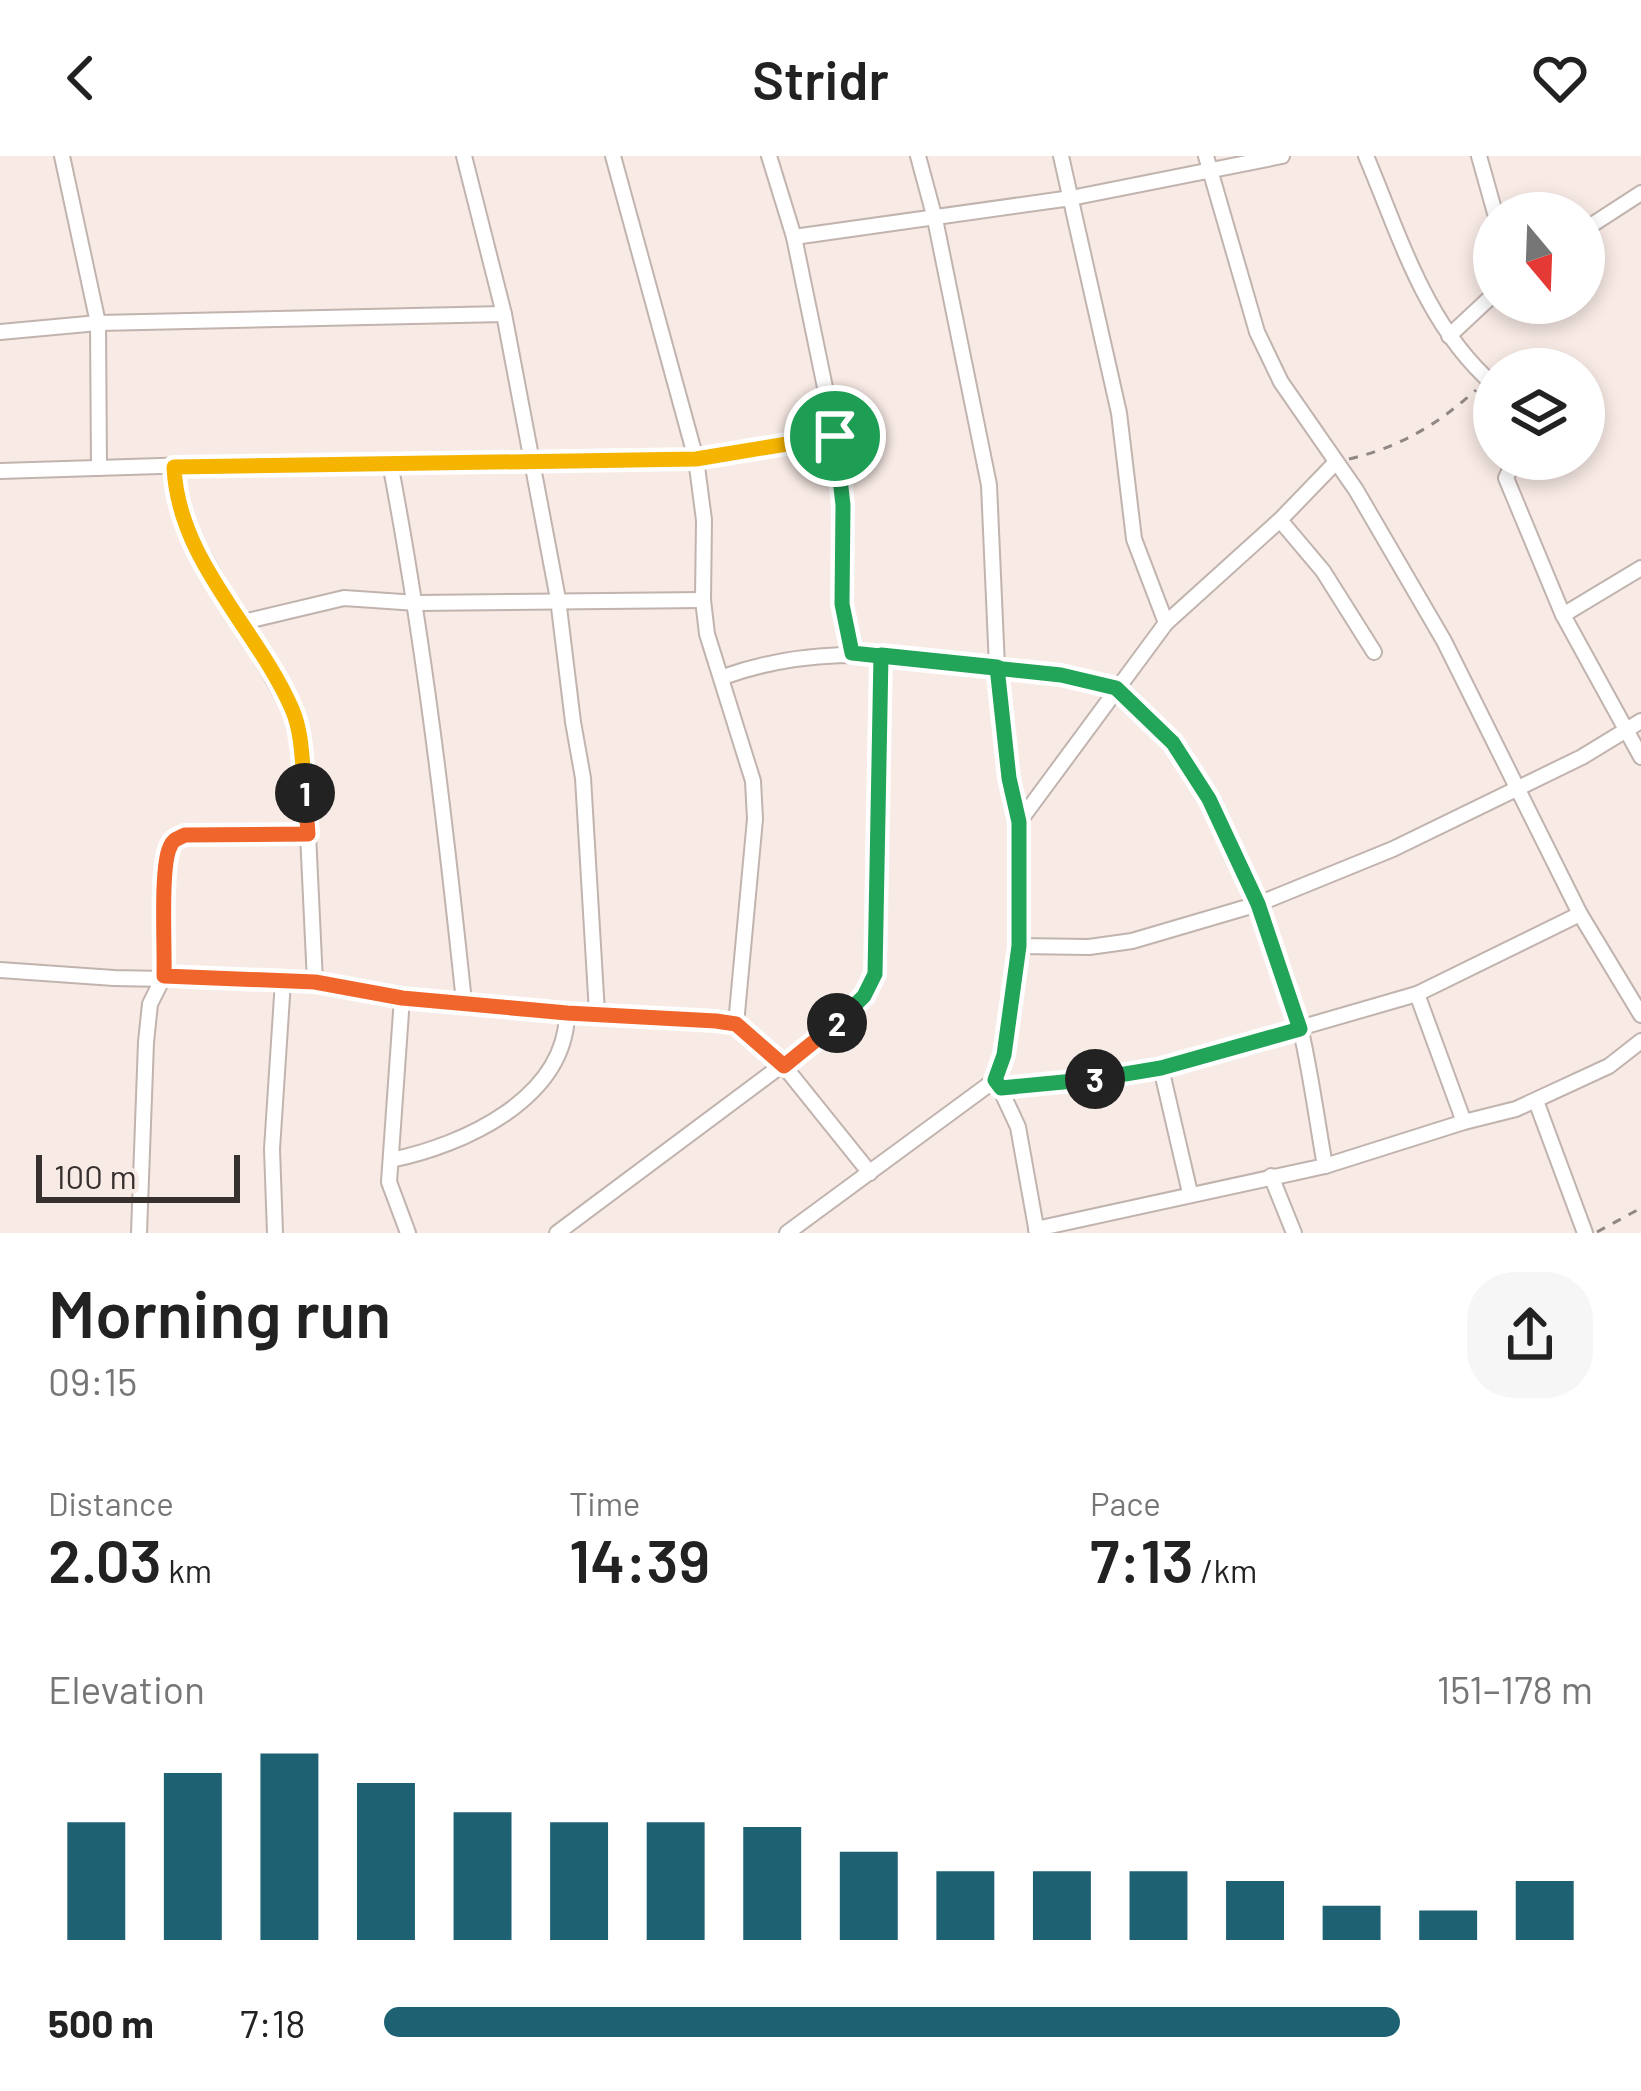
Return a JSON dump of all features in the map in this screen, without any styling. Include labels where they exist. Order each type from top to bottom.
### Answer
[{"type":"street","points":[[62,156],[98,323],[99,468]]},
{"type":"street","points":[[464,156],[503,314],[558,599],[584,778],[597,1013]]},
{"type":"street","points":[[613,156],[696,459],[704,520],[707,634],[753,782],[755,819],[736,1024]]},
{"type":"street","points":[[769,156],[794,237],[835,436],[843,505],[842,604],[852,653]]},
{"type":"street","points":[[918,156],[989,485],[997,667],[1009,778],[1019,822],[1019,946],[998,1084],[1018,1127],[1037,1231],[1324,1166],[1536,1101],[1609,1066],[1641,1041]]},
{"type":"street","points":[[1060,156],[1119,413],[1134,539],[1166,623]]},
{"type":"street","points":[[794,237],[1071,198],[1209,164],[1282,156]]},
{"type":"street","points":[[1366,156],[1396,238],[1449,336],[1473,362]]},
{"type":"street","points":[[1479,156],[1489,192]]},
{"type":"street","points":[[1209,164],[1257,332],[1281,382],[1356,490],[1444,640],[1580,914],[1641,1015]]},
{"type":"street","points":[[1605,217],[1641,194]]},
{"type":"street","points":[[0,332],[98,323],[503,314]]},
{"type":"street","points":[[1449,336],[1473,314]]},
{"type":"street","points":[[0,471],[696,459],[835,436]]},
{"type":"street","points":[[1019,822],[1166,623],[1280,520],[1336,462]]},
{"type":"street","points":[[390,463],[417,603],[438,752],[464,1001]]},
{"type":"street","points":[[174,467],[184,522],[296,722],[308,834],[315,982]]},
{"type":"street","points":[[1507,480],[1563,615],[1601,689],[1634,725],[1641,757]]},
{"type":"street","points":[[1280,520],[1323,571],[1374,652]]},
{"type":"street","points":[[1563,615],[1641,568]]},
{"type":"street","points":[[239,623],[344,598],[417,603],[703,600]]},
{"type":"street","points":[[722,677],[807,654],[852,653],[1061,675],[1116,688],[1173,743],[1209,799],[1258,904],[1300,1029],[1324,1166]]},
{"type":"street","points":[[556,1233],[784,1066],[864,996],[875,974],[881,655]]},
{"type":"street","points":[[1019,946],[1089,947],[1132,941],[1258,904],[1393,849],[1634,725]]},
{"type":"street","points":[[139,1233],[150,1004],[164,976],[168,849],[185,835],[308,834]]},
{"type":"street","points":[[788,1233],[804,1228],[870,1173],[998,1084],[1161,1068],[1300,1029],[1417,994],[1580,914]]},
{"type":"street","points":[[0,970],[114,978],[315,982],[402,998],[736,1024],[784,1066],[870,1173]]},
{"type":"street","points":[[275,1233],[272,1149],[283,981]]},
{"type":"street","points":[[1417,994],[1464,1122]]},
{"type":"street","points":[[402,998],[389,1182],[408,1233]]},
{"type":"street","points":[[391,1160],[459,1140],[527,1096],[557,1064],[567,1032],[567,1013]]},
{"type":"street","points":[[1161,1068],[1190,1193]]},
{"type":"street","points":[[1536,1101],[1586,1233]]},
{"type":"street","points":[[1271,1176],[1294,1233]]},
{"type":"path","points":[[1336,462],[1381,452],[1422,433],[1473,395]]},
{"type":"path","points":[[1596,1233],[1641,1208]]},
{"type":"route","points":[[835,436],[696,459],[174,467],[184,522],[291,706],[308,834],[185,835],[174,840],[168,849],[166,872],[164,976],[315,982],[402,998],[716,1021],[736,1024],[784,1066],[864,996],[875,974],[881,655],[997,667],[1009,778],[1019,822],[1019,946],[1004,1055],[995,1080],[1001,1088],[1161,1068],[1300,1029],[1258,904],[1209,799],[1173,743],[1116,688],[1061,675],[936,659],[881,655],[852,653],[842,604],[843,505],[835,436]]}]
